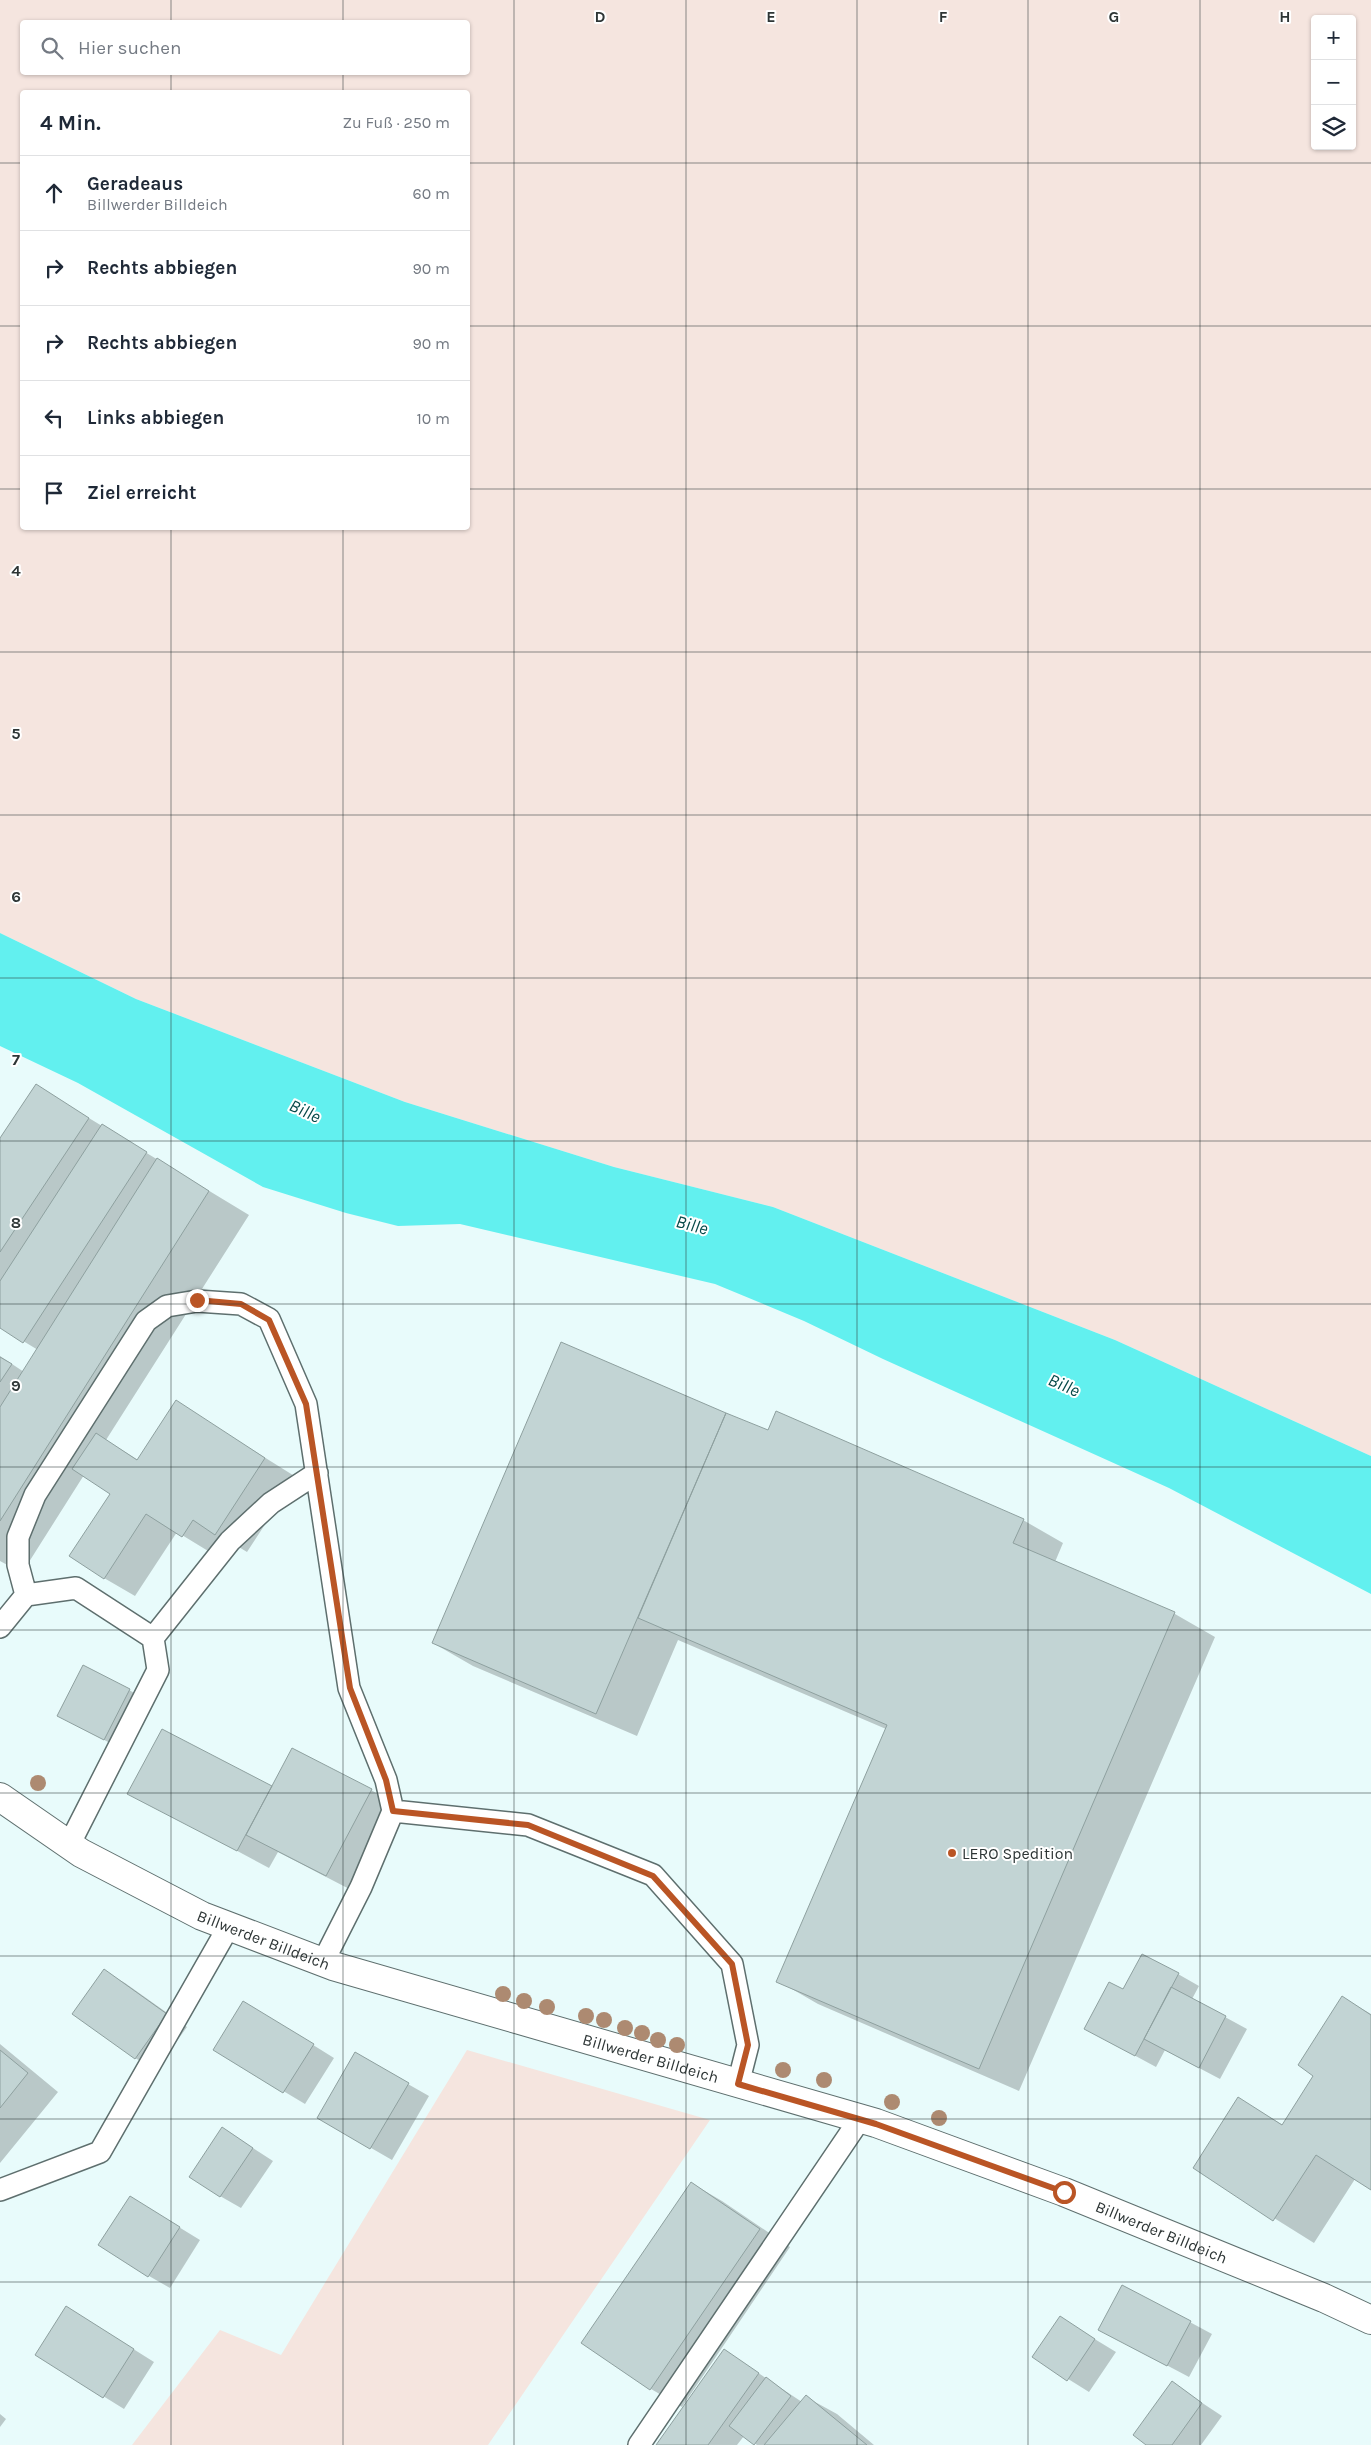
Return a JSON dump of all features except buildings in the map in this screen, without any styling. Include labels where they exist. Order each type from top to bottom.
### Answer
[{"type":"street","name":"Billwerder Billdeich","points":[[0,1797],[70,1845],[202,1916],[323,1962],[860,2119],[1064,2192],[1324,2298],[1371,2320]]},
{"type":"lane","points":[[26,1595],[18,1566],[18,1537],[35,1495],[146,1321],[167,1306],[197,1300],[241,1304],[269,1320],[306,1404],[350,1688],[386,1780],[393,1811],[361,1887],[323,1962]]},
{"type":"lane","points":[[70,1845],[158,1670],[153,1638],[230,1541],[270,1503],[317,1473]]},
{"type":"lane","points":[[0,1627],[26,1595],[76,1588],[153,1638]]},
{"type":"lane","points":[[393,1811],[528,1825],[653,1876],[732,1964],[748,2045],[738,2084]]},
{"type":"lane","points":[[0,2190],[100,2152],[229,1926]]},
{"type":"lane","points":[[639,2445],[860,2119]]},
{"type":"shaded area","points":[[0,0],[1371,0],[1371,1456],[1115,1340],[773,1207],[614,1167],[405,1102],[136,999],[0,933]]},
{"type":"shaded area","points":[[467,2050],[710,2120],[488,2445],[132,2445],[220,2330],[281,2355]]},
{"type":"water","name":"Bille","points":[[0,933],[136,999],[405,1102],[614,1167],[773,1207],[1115,1340],[1371,1456],[1371,1594],[1169,1488],[883,1359],[804,1321],[715,1284],[460,1224],[398,1226],[346,1213],[263,1187],[78,1083],[0,1046]]},
{"type":"place","name":"LERO Spedition","points":[[952,1853]]},
{"type":"route","points":[[197,1300],[241,1304],[269,1320],[306,1404],[350,1688],[386,1780],[393,1811],[528,1825],[653,1876],[732,1964],[748,2045],[738,2084],[876,2124],[1064,2192]]}]
